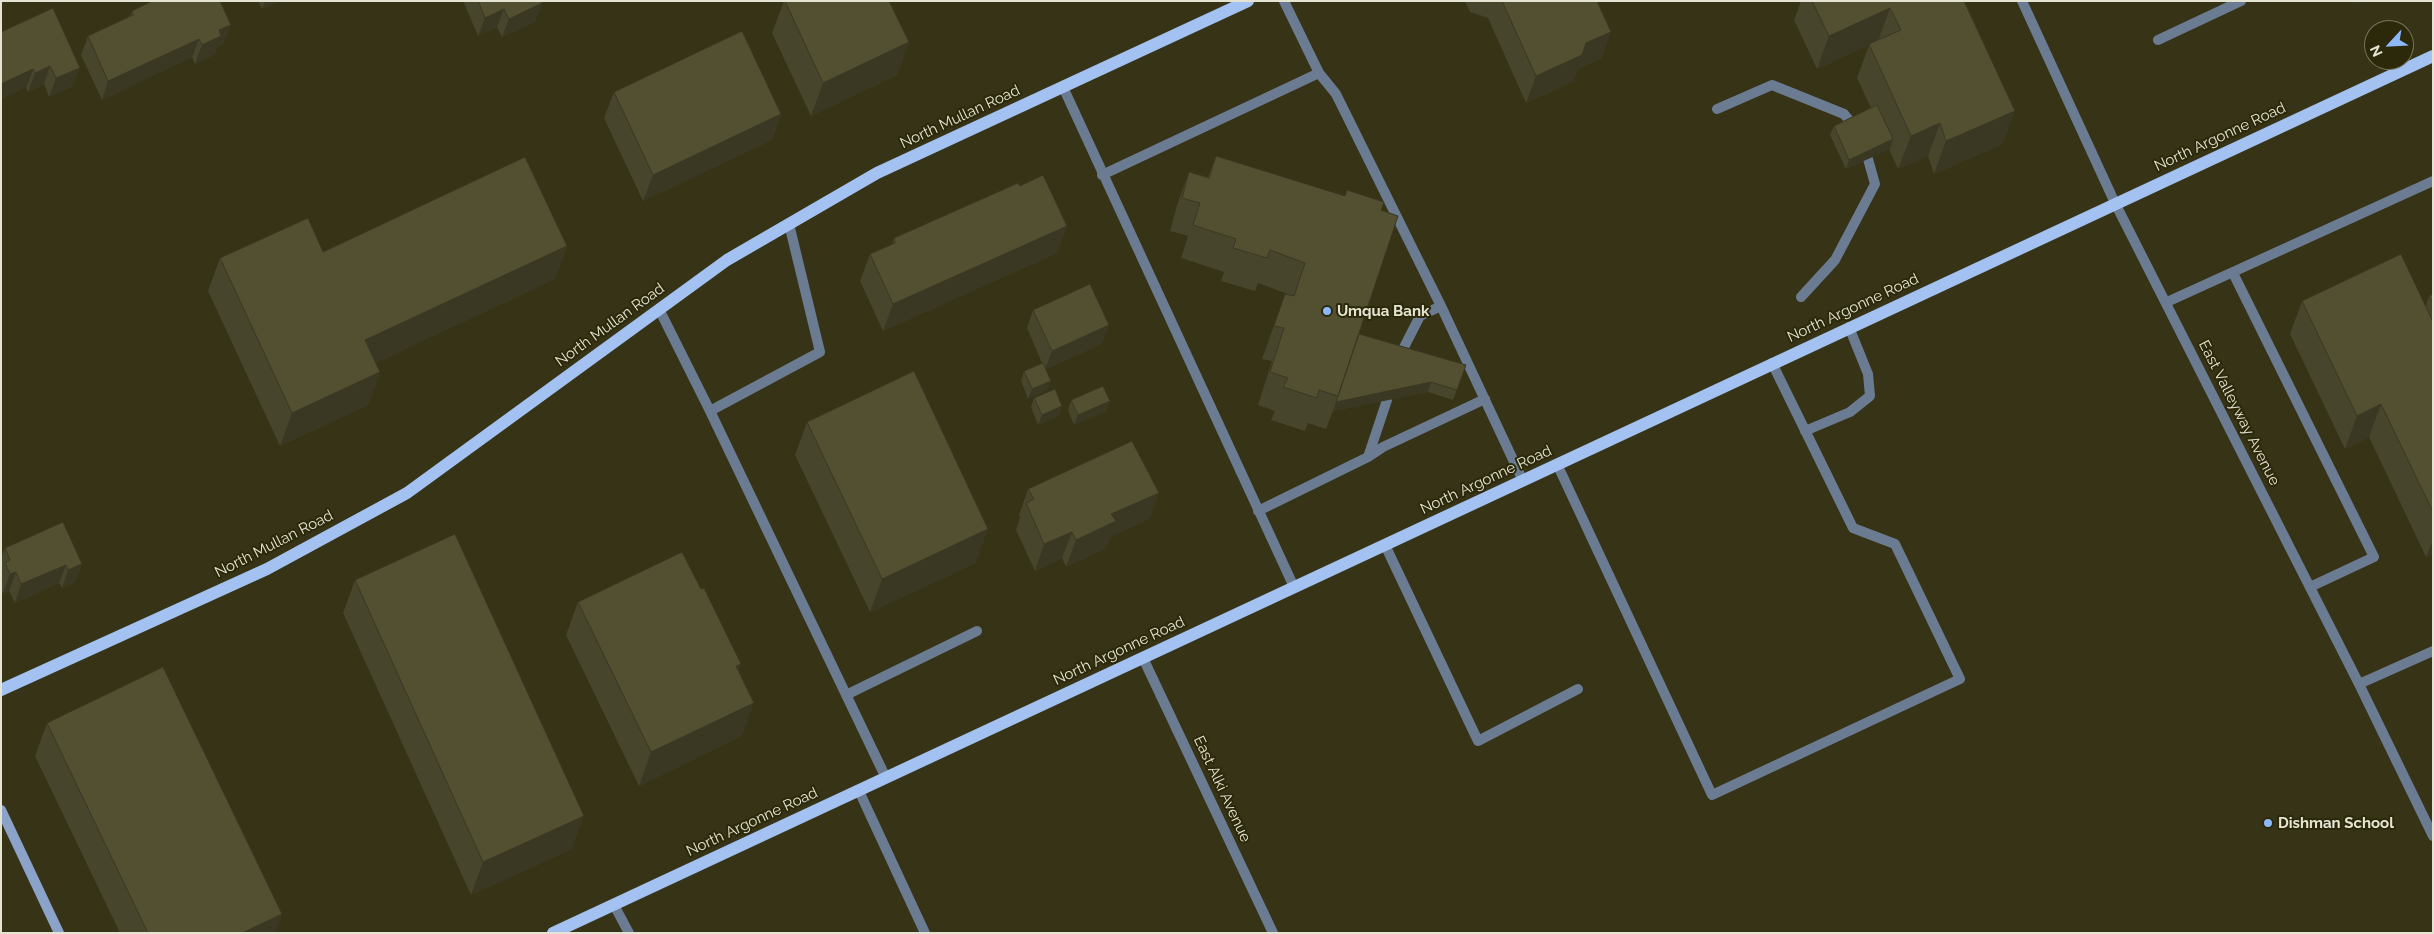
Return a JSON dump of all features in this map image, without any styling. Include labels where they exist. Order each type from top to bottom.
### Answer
[{"type":"main road","name":"North Mullan Road","points":[[1,690],[267,569],[407,493],[727,260],[877,173],[1248,1]]},
{"type":"main road","name":"North Argonne Road","points":[[553,933],[2433,56]]},
{"type":"main road","points":[[1,810],[59,933]]},
{"type":"street","points":[[1284,1],[1319,73],[1336,94],[1441,306],[1523,481]]},
{"type":"street","name":"East Valleyway Avenue","points":[[2022,1],[2115,203],[2360,684],[2433,836]]},
{"type":"street","points":[[2158,40],[2241,1]]},
{"type":"street","points":[[1102,175],[1319,73]]},
{"type":"street","points":[[1717,109],[1772,85],[1844,114],[1853,125]]},
{"type":"street","points":[[1063,87],[1102,175],[1294,587]]},
{"type":"street","points":[[1801,297],[1835,260],[1875,184],[1868,159]]},
{"type":"street","points":[[2167,302],[2433,182]]},
{"type":"street","points":[[710,411],[820,352],[789,224]]},
{"type":"street","points":[[2233,273],[2374,557],[2310,587]]},
{"type":"street","points":[[1399,357],[1420,316],[1441,306]]},
{"type":"street","points":[[659,309],[886,778]]},
{"type":"street","points":[[1805,431],[1850,412],[1870,396],[1868,374],[1849,327]]},
{"type":"street","points":[[1557,464],[1712,795],[1960,679],[1895,544],[1853,528],[1772,363]]},
{"type":"street","points":[[1258,511],[1368,457],[1383,447],[1485,399]]},
{"type":"street","points":[[1368,457],[1387,400]]},
{"type":"street","points":[[1385,545],[1478,742],[1578,689]]},
{"type":"street","points":[[846,695],[977,631]]},
{"type":"street","points":[[2360,684],[2433,651]]},
{"type":"street","name":"East Alki Avenue","points":[[1143,658],[1273,933]]},
{"type":"street","points":[[858,790],[925,933]]},
{"type":"street","points":[[614,905],[629,933]]},
{"type":"building","points":[[152,1],[220,1],[231,25],[219,30],[221,36],[202,45],[199,39],[108,81],[88,36],[133,15],[132,11]]},
{"type":"building","points":[[478,1],[541,1],[542,3],[509,19],[504,9],[485,18]]},
{"type":"building","points":[[785,1],[889,1],[909,42],[823,83]]},
{"type":"building","points":[[1502,1],[1597,1],[1611,32],[1586,43],[1582,55],[1536,76]]},
{"type":"building","points":[[1812,1],[1964,1],[2015,111],[1946,141],[1940,123],[1911,136],[1869,44],[1901,30],[1890,8],[1829,36]]},
{"type":"building","points":[[53,8],[80,68],[56,78],[50,66],[35,73],[33,69],[1,84],[1,32]]},
{"type":"building","points":[[742,31],[781,114],[653,175],[614,92]]},
{"type":"building","points":[[1877,105],[1893,139],[1849,160],[1834,126]]},
{"type":"building","name":"Umqua Bank","points":[[1216,156],[1345,196],[1347,190],[1384,202],[1381,210],[1398,216],[1338,396],[1319,390],[1317,398],[1283,387],[1288,378],[1270,372],[1284,328],[1274,326],[1285,294],[1294,296],[1305,263],[1270,250],[1267,258],[1233,248],[1236,239],[1193,225],[1200,203],[1182,198],[1189,172],[1209,178]]},
{"type":"building","points":[[525,157],[567,246],[365,340],[380,372],[292,413],[220,258],[308,218],[323,252]]},
{"type":"building","points":[[1043,175],[1067,226],[893,304],[870,254],[895,243],[894,238],[1018,183],[1020,186]]},
{"type":"building","points":[[2401,254],[2433,322],[2433,512],[2381,404],[2357,416],[2302,301]]},
{"type":"building","points":[[1090,284],[1109,325],[1052,351],[1033,310]]},
{"type":"building","points":[[2433,294],[2433,303],[2429,296]]},
{"type":"building","points":[[1359,334],[1466,365],[1457,390],[1431,382],[1336,402]]},
{"type":"building","points":[[1043,363],[1051,381],[1032,389],[1024,371]]},
{"type":"building","points":[[914,371],[988,529],[882,579],[807,422]]},
{"type":"building","points":[[1103,386],[1110,401],[1078,415],[1071,400]]},
{"type":"building","points":[[1055,389],[1062,406],[1042,415],[1034,398]]},
{"type":"building","points":[[1132,441],[1159,493],[1111,514],[1116,521],[1076,540],[1072,532],[1044,544],[1026,503],[1034,499],[1028,489]]},
{"type":"building","points":[[63,522],[82,564],[68,570],[66,565],[21,584],[16,572],[10,574],[5,563],[10,560],[5,548]]},
{"type":"building","points":[[455,534],[584,816],[483,862],[355,580]]},
{"type":"building","points":[[682,552],[701,589],[704,588],[741,664],[736,666],[754,703],[651,752],[578,602]]},
{"type":"building","points":[[163,667],[282,914],[242,933],[148,933],[47,723]]},
{"type":"place","name":"Umqua Bank","points":[[1327,311]]},
{"type":"place","name":"Dishman School","points":[[2268,823]]}]
